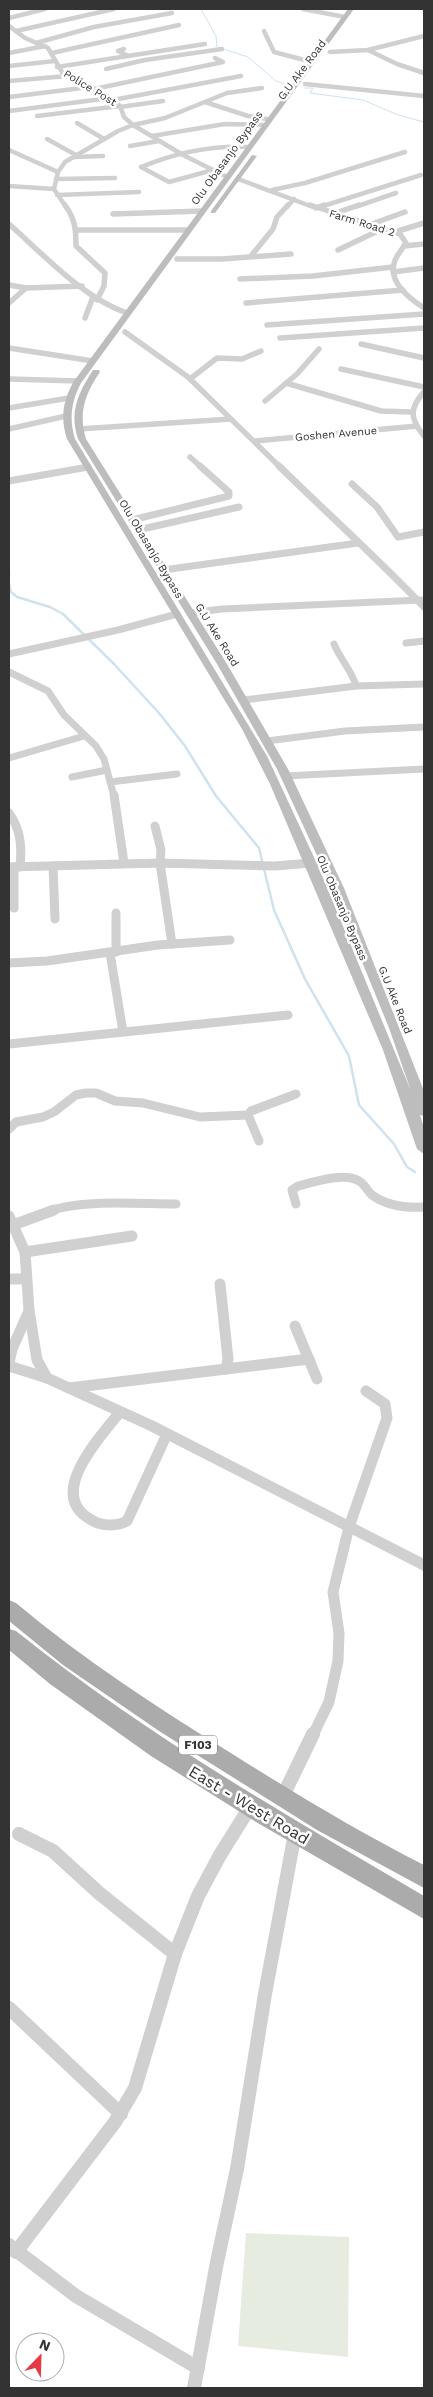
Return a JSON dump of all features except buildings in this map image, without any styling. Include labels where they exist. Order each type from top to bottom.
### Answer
[{"type":"main road","name":"G.U Ake Road","points":[[360,9],[125,332],[81,396],[77,408],[82,439],[244,700],[319,843],[421,1088],[424,1111]]},
{"type":"main road","name":"Olu Obasanjo Bypass","points":[[348,13],[78,380],[69,398],[66,416],[71,440],[255,744],[311,863],[390,1052],[424,1149]]},
{"type":"main road","name":"East - West Road","points":[[9,1609],[41,1638],[113,1689],[282,1798],[424,1877]]},
{"type":"main road","name":"East - West Road","points":[[9,1638],[51,1675],[108,1715],[250,1808],[424,1908]]},
{"type":"street","points":[[9,18],[45,9]]},
{"type":"street","points":[[16,31],[114,9]]},
{"type":"street","points":[[303,9],[348,13]]},
{"type":"street","points":[[36,43],[94,27],[172,13]]},
{"type":"street","points":[[52,53],[93,46],[179,25]]},
{"type":"street","name":"Police Post","points":[[9,26],[36,43],[45,46],[52,53],[57,67],[67,76],[111,99],[120,107],[124,117],[133,125],[183,155],[227,177]]},
{"type":"street","points":[[264,32],[274,52],[312,62]]},
{"type":"street","points":[[330,52],[368,50],[424,36]]},
{"type":"street","points":[[57,67],[205,44]]},
{"type":"street","points":[[9,53],[45,46]]},
{"type":"street","points":[[124,49],[118,51],[138,61]]},
{"type":"street","points":[[106,69],[138,61],[222,49]]},
{"type":"street","points":[[368,50],[397,64],[424,73]]},
{"type":"street","points":[[9,97],[92,88],[224,62],[215,58]]},
{"type":"street","points":[[9,66],[55,61]]},
{"type":"street","points":[[9,82],[67,76]]},
{"type":"street","points":[[9,111],[111,99],[241,76]]},
{"type":"street","points":[[305,84],[424,96]]},
{"type":"street","points":[[85,318],[95,298],[104,286],[105,273],[102,268],[76,246],[76,230],[73,217],[56,192],[58,172],[65,162],[104,139],[133,125],[166,118],[227,94],[262,88]]},
{"type":"street","points":[[37,116],[163,102]]},
{"type":"street","points":[[206,102],[268,122]]},
{"type":"street","points":[[152,136],[225,124],[268,122]]},
{"type":"street","points":[[77,123],[104,139]]},
{"type":"street","points":[[47,139],[75,156],[103,156]]},
{"type":"street","points":[[130,146],[159,140]]},
{"type":"street","points":[[213,170],[168,182],[141,167],[183,155],[230,146],[249,147]]},
{"type":"street","points":[[9,150],[58,172]]},
{"type":"street","points":[[272,190],[306,183],[405,152]]},
{"type":"street","points":[[107,179],[110,170]]},
{"type":"street","points":[[316,208],[421,175]]},
{"type":"street","points":[[56,179],[115,178]]},
{"type":"street","name":"Farm Road 2","points":[[238,178],[333,214],[395,232],[404,238],[406,243],[393,270]]},
{"type":"street","points":[[9,186],[56,192],[139,192]]},
{"type":"street","points":[[333,214],[396,193]]},
{"type":"street","points":[[251,256],[273,229],[277,217],[294,199]]},
{"type":"street","points":[[113,214],[202,211]]},
{"type":"street","points":[[369,225],[405,212]]},
{"type":"street","points":[[395,232],[424,223]]},
{"type":"street","points":[[9,224],[95,298],[110,307],[127,313]]},
{"type":"street","points":[[338,250],[382,228]]},
{"type":"street","points":[[76,230],[188,230]]},
{"type":"street","points":[[404,246],[424,244]]},
{"type":"street","points":[[177,260],[291,254]]},
{"type":"street","points":[[240,279],[424,268]]},
{"type":"street","points":[[393,270],[410,300],[423,306]]},
{"type":"street","points":[[9,285],[26,288],[82,286]]},
{"type":"street","points":[[9,304],[26,288]]},
{"type":"street","points":[[246,303],[403,290]]},
{"type":"street","points":[[267,325],[424,314]]},
{"type":"street","points":[[338,320],[344,333]]},
{"type":"street","points":[[280,338],[424,328]]},
{"type":"street","points":[[125,332],[190,379],[358,542],[421,600],[424,607]]},
{"type":"street","points":[[361,344],[424,358]]},
{"type":"street","points":[[9,348],[93,361]]},
{"type":"street","points":[[264,401],[310,362],[319,349]]},
{"type":"street","points":[[190,379],[217,358],[242,359],[261,351]]},
{"type":"street","points":[[341,369],[424,387]]},
{"type":"street","points":[[9,378],[78,380]]},
{"type":"street","points":[[286,383],[381,411],[411,412]]},
{"type":"street","points":[[424,392],[413,402],[411,412],[424,436]]},
{"type":"street","points":[[9,408],[69,398]]},
{"type":"street","points":[[9,429],[66,416]]},
{"type":"street","points":[[79,429],[231,419]]},
{"type":"street","points":[[386,436],[418,428]]},
{"type":"street","name":"Goshen Avenue","points":[[254,441],[418,428]]},
{"type":"street","points":[[132,520],[204,504],[229,496],[229,492],[190,457]]},
{"type":"street","points":[[9,481],[88,467]]},
{"type":"street","points":[[352,484],[377,507],[398,537],[424,532]]},
{"type":"street","points":[[138,530],[239,507]]},
{"type":"street","points":[[163,570],[215,561],[303,552],[358,542]]},
{"type":"street","points":[[190,613],[222,609],[421,600]]},
{"type":"street","points":[[9,654],[92,636],[177,614]]},
{"type":"street","points":[[406,643],[424,641]]},
{"type":"street","points":[[334,644],[340,660],[354,677],[356,686]]},
{"type":"street","points":[[9,672],[48,691],[64,715],[96,746],[104,759],[110,782],[124,864]]},
{"type":"street","points":[[244,700],[356,686],[424,684]]},
{"type":"street","points":[[267,741],[323,733],[424,727]]},
{"type":"street","points":[[9,758],[84,736]]},
{"type":"street","points":[[285,776],[424,769]]},
{"type":"street","points":[[72,777],[107,770]]},
{"type":"street","points":[[110,782],[177,774]]},
{"type":"street","points":[[9,812],[17,824],[22,847],[14,867],[14,908]]},
{"type":"street","points":[[155,826],[161,850],[160,863],[172,944]]},
{"type":"street","points":[[14,867],[160,863],[275,866],[311,863]]},
{"type":"street","points":[[53,866],[55,919]]},
{"type":"street","points":[[116,913],[113,952],[123,1032]]},
{"type":"street","points":[[9,963],[47,961],[172,944],[230,940]]},
{"type":"street","points":[[9,1044],[288,1015]]},
{"type":"street","points":[[9,1129],[16,1122],[42,1117],[54,1112],[76,1095],[86,1093],[96,1093],[115,1101],[143,1103],[170,1108],[200,1117],[248,1115],[251,1111],[296,1094]]},
{"type":"street","points":[[248,1115],[259,1141]]},
{"type":"street","points":[[296,1204],[292,1190],[298,1186],[350,1179],[359,1181],[372,1195],[387,1201],[411,1208],[424,1207]]},
{"type":"street","points":[[47,1378],[37,1360],[29,1310],[25,1252],[11,1220],[61,1208],[88,1205],[176,1204]]},
{"type":"street","points":[[25,1252],[132,1236]]},
{"type":"street","points":[[9,1279],[26,1279]]},
{"type":"street","points":[[220,1284],[228,1359],[226,1369]]},
{"type":"street","points":[[29,1310],[12,1349],[9,1365],[47,1378],[167,1434],[424,1565]]},
{"type":"street","points":[[295,1326],[317,1379]]},
{"type":"street","points":[[68,1388],[309,1359]]},
{"type":"street","points":[[282,1798],[330,1702],[338,1661],[339,1633],[334,1592],[349,1527],[387,1418],[385,1404],[366,1391]]},
{"type":"street","points":[[120,1412],[83,1464],[72,1487],[72,1502],[75,1509],[88,1519],[111,1524],[123,1524],[127,1521],[167,1434]]},
{"type":"street","points":[[198,2368],[76,2296],[12,2249],[59,2198],[121,2114],[135,2088],[175,1954],[198,1896],[220,1855],[250,1808]]},
{"type":"street","points":[[194,2388],[237,2169],[265,1994],[295,1833]]},
{"type":"street","points":[[19,1834],[36,1839],[53,1849],[142,1930],[175,1954]]},
{"type":"street","points":[[9,2008],[121,2114]]},
{"type":"shaded area","points":[[246,2233],[349,2237],[348,2357],[238,2346]]},
{"type":"waterway","points":[[201,9],[216,36],[217,47],[248,57],[276,81],[292,86]]},
{"type":"waterway","points":[[305,88],[313,88],[310,93],[363,100],[398,115],[424,122]]},
{"type":"waterway","points":[[9,584],[11,592],[17,597],[50,607],[63,614],[114,664],[159,713],[185,746],[216,796],[259,848],[274,910],[305,979],[349,1056],[359,1105],[394,1144],[407,1167],[415,1172]]}]
